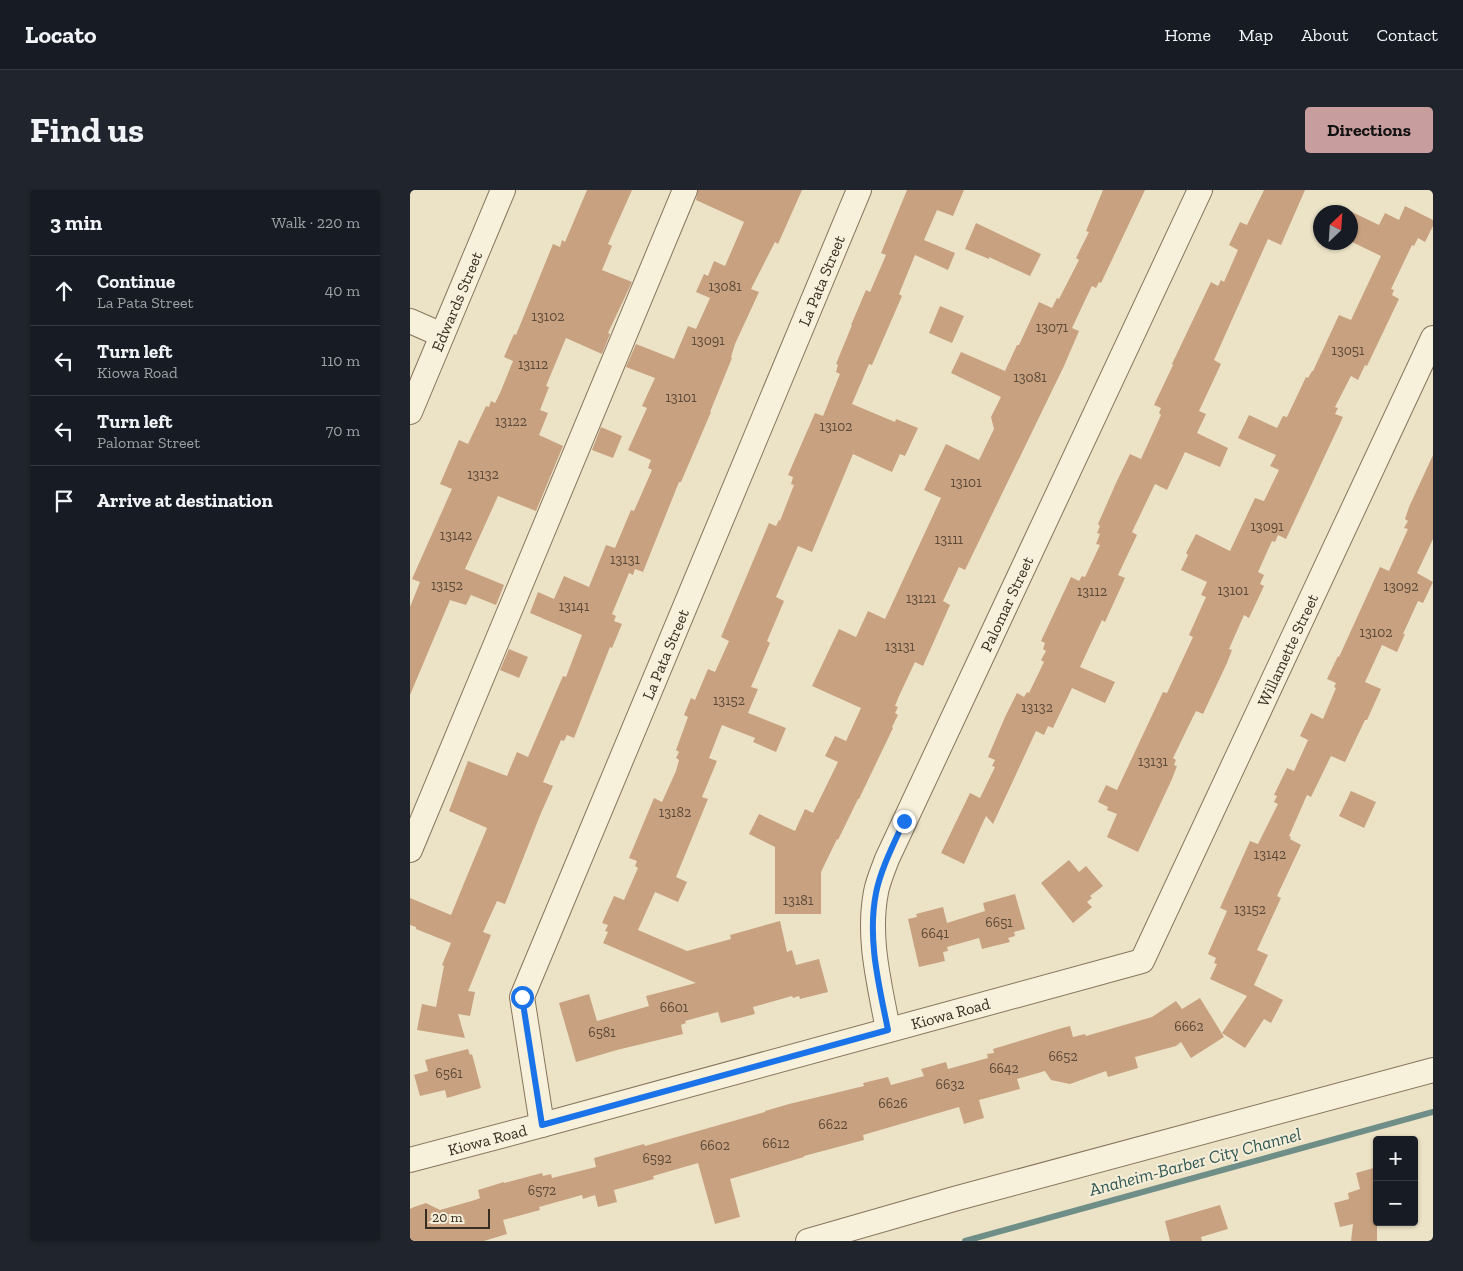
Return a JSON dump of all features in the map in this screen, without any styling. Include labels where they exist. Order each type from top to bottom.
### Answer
[{"type":"street","name":"Edwards Street","points":[[410,412],[502,190]]},
{"type":"street","points":[[410,850],[685,190]]},
{"type":"street","name":"La Pata Street","points":[[542,1125],[522,997],[859,190]]},
{"type":"street","name":"Palomar Street","points":[[888,1030],[874,953],[873,922],[876,892],[887,859],[1200,190]]},
{"type":"street","points":[[410,321],[442,335]]},
{"type":"street","name":"Willamette Street","points":[[1142,961],[1433,338]]},
{"type":"street","name":"Kiowa Road","points":[[410,1160],[1142,961]]},
{"type":"street","points":[[808,1241],[1433,1070]]},
{"type":"building","points":[[587,190],[632,190],[608,244],[612,246],[602,270],[632,282],[608,333],[610,334],[602,354],[566,338],[546,386],[549,387],[540,410],[548,413],[539,435],[563,446],[536,511],[498,496],[465,569],[504,585],[496,605],[471,595],[466,605],[450,600],[410,695],[410,607],[420,582],[412,579],[452,489],[440,484],[459,440],[468,444],[486,406],[489,407],[491,401],[495,403],[500,393],[513,361],[504,357],[514,334],[516,335],[553,244],[560,247],[562,240],[565,242]]},
{"type":"building","points":[[698,190],[802,190],[778,244],[775,242],[751,289],[759,292],[735,344],[732,358],[711,412],[681,482],[679,482],[643,572],[635,569],[633,575],[629,573],[612,614],[616,616],[614,621],[622,624],[612,648],[610,647],[574,738],[567,735],[564,741],[561,740],[543,782],[553,786],[505,904],[497,901],[483,932],[491,935],[468,991],[475,992],[470,1016],[458,1014],[465,1038],[417,1030],[422,1004],[436,1007],[444,966],[442,965],[451,943],[410,925],[410,898],[451,915],[487,828],[449,811],[468,761],[507,776],[517,752],[528,757],[563,676],[566,677],[582,635],[530,613],[538,592],[554,599],[564,576],[589,587],[606,545],[615,548],[631,510],[634,511],[652,470],[648,468],[651,460],[628,450],[647,408],[642,406],[655,378],[626,367],[636,344],[674,359],[688,326],[696,329],[710,298],[696,292],[704,274],[708,276],[714,261],[725,266],[744,222],[696,200]]},
{"type":"building","points":[[907,190],[964,190],[953,216],[937,210],[924,240],[955,253],[948,270],[915,255],[899,294],[902,296],[872,365],[869,364],[852,404],[895,422],[896,419],[918,428],[905,456],[900,454],[892,472],[853,454],[812,552],[798,546],[776,597],[784,601],[767,641],[770,643],[751,687],[758,689],[748,713],[786,728],[776,752],[753,742],[755,738],[722,725],[709,758],[717,761],[702,797],[708,799],[676,877],[687,882],[678,902],[655,892],[638,930],[687,951],[731,939],[730,935],[780,921],[787,952],[792,950],[796,965],[819,959],[828,992],[800,999],[799,996],[793,998],[792,996],[753,1007],[755,1014],[721,1023],[718,1012],[685,1021],[686,1023],[681,1025],[683,1034],[576,1062],[559,1003],[589,994],[597,1021],[649,1006],[646,996],[696,983],[603,943],[608,932],[605,931],[608,925],[602,923],[614,896],[624,900],[638,868],[635,866],[637,861],[629,858],[654,798],[662,802],[676,771],[679,760],[676,758],[679,752],[676,750],[688,717],[684,715],[691,698],[695,700],[708,669],[715,672],[729,641],[721,637],[769,523],[776,526],[780,521],[794,485],[791,484],[793,477],[788,475],[815,413],[823,416],[840,374],[836,372],[838,365],[836,364],[866,290],[870,292],[886,255],[881,253]]},
{"type":"building","points":[[1103,190],[1145,190],[1101,283],[1099,282],[1096,288],[1092,286],[1087,296],[1072,328],[1079,331],[1064,366],[965,570],[959,567],[943,601],[950,605],[923,666],[915,662],[899,696],[895,706],[898,707],[895,713],[898,715],[893,728],[821,872],[821,914],[775,914],[775,847],[749,834],[759,814],[795,831],[805,809],[813,813],[838,762],[825,756],[835,736],[846,741],[861,708],[812,686],[839,629],[856,637],[868,611],[885,619],[941,498],[924,490],[946,444],[979,460],[994,429],[991,417],[1001,397],[951,373],[961,352],[1005,371],[1039,302],[1052,308],[1057,298],[1059,299],[1079,260],[1076,258],[1089,232],[1086,231]]},
{"type":"building","points":[[1264,190],[1305,190],[1281,245],[1268,239],[1214,360],[1221,364],[1199,411],[1206,414],[1197,433],[1228,448],[1220,467],[1185,452],[1167,490],[1155,484],[1132,532],[1137,535],[1118,575],[1125,578],[1105,622],[1102,620],[1080,667],[1115,682],[1105,703],[1072,688],[1053,728],[1048,726],[1044,735],[1036,731],[993,824],[986,816],[964,864],[941,853],[970,793],[980,798],[995,767],[992,766],[995,760],[988,757],[1005,717],[1017,693],[1024,697],[1027,692],[1029,693],[1044,662],[1041,660],[1046,651],[1043,649],[1045,643],[1041,641],[1071,577],[1079,581],[1082,576],[1085,577],[1100,545],[1096,544],[1100,534],[1097,533],[1100,526],[1098,524],[1116,483],[1130,454],[1141,459],[1161,415],[1159,413],[1161,408],[1154,405],[1172,364],[1211,282],[1218,286],[1221,280],[1224,282],[1238,250],[1229,245],[1240,222],[1247,225]]},
{"type":"building","points":[[1405,206],[1433,220],[1433,226],[1425,242],[1418,238],[1414,246],[1412,245],[1391,289],[1394,290],[1392,295],[1399,299],[1367,366],[1365,365],[1358,380],[1351,376],[1335,407],[1338,408],[1335,414],[1343,417],[1286,539],[1278,535],[1275,542],[1272,541],[1258,572],[1264,575],[1260,584],[1264,586],[1249,618],[1244,615],[1229,649],[1232,650],[1227,663],[1203,714],[1196,711],[1173,758],[1176,760],[1174,765],[1177,766],[1138,852],[1107,837],[1117,814],[1107,810],[1108,807],[1098,802],[1106,785],[1117,790],[1163,692],[1167,693],[1193,637],[1189,635],[1206,597],[1201,595],[1207,582],[1181,570],[1188,555],[1186,553],[1196,534],[1230,551],[1255,498],[1264,501],[1279,470],[1270,466],[1276,455],[1238,438],[1249,415],[1277,428],[1283,416],[1287,417],[1306,377],[1308,378],[1313,371],[1339,315],[1351,320],[1381,256],[1358,245],[1358,215],[1379,225],[1385,213],[1399,220]]},
{"type":"building","points":[[976,223],[1041,254],[1030,276],[989,257],[989,259],[965,249]]},
{"type":"building","points":[[940,306],[964,316],[952,343],[929,333]]},
{"type":"building","points":[[601,427],[622,436],[613,458],[592,450]]},
{"type":"building","points":[[1433,455],[1433,539],[1417,573],[1433,582],[1423,603],[1418,601],[1397,652],[1382,645],[1365,682],[1381,689],[1367,720],[1365,720],[1345,762],[1331,756],[1311,797],[1307,795],[1289,836],[1291,837],[1290,839],[1301,845],[1277,896],[1281,898],[1257,950],[1268,955],[1254,985],[1283,1000],[1271,1023],[1264,1019],[1245,1048],[1222,1033],[1247,996],[1210,979],[1217,964],[1214,963],[1216,958],[1208,954],[1227,911],[1220,908],[1250,841],[1258,844],[1278,804],[1274,802],[1277,796],[1274,795],[1287,768],[1294,771],[1308,740],[1300,736],[1311,713],[1323,719],[1336,688],[1334,687],[1336,683],[1327,679],[1380,567],[1389,571],[1408,529],[1404,528],[1408,521],[1405,519],[1409,507]]},
{"type":"building","points":[[509,649],[528,657],[519,678],[500,670]]},
{"type":"building","points":[[1351,791],[1376,802],[1364,828],[1339,816]]},
{"type":"building","points":[[1069,860],[1079,872],[1086,866],[1103,886],[1090,896],[1092,898],[1087,902],[1092,907],[1073,923],[1041,883]]},
{"type":"building","points":[[1015,894],[1025,929],[1014,932],[1015,936],[1008,938],[1010,942],[982,949],[979,938],[947,947],[948,951],[943,952],[945,961],[919,967],[908,919],[917,917],[916,914],[943,907],[947,923],[985,911],[983,903]]},
{"type":"building","points":[[1200,998],[1224,1037],[1191,1058],[1181,1042],[1176,1046],[1135,1057],[1138,1068],[1108,1077],[1106,1071],[1070,1084],[1051,1080],[1045,1071],[1017,1079],[1020,1089],[979,1100],[984,1118],[964,1124],[959,1107],[863,1135],[864,1140],[730,1179],[740,1217],[715,1224],[698,1163],[653,1176],[654,1179],[614,1190],[617,1202],[598,1207],[595,1195],[583,1199],[582,1195],[539,1207],[540,1210],[503,1220],[507,1234],[484,1241],[410,1241],[410,1209],[426,1203],[440,1210],[480,1198],[478,1190],[504,1182],[542,1173],[543,1176],[551,1174],[552,1178],[596,1167],[594,1158],[644,1144],[645,1146],[789,1104],[864,1086],[863,1083],[888,1077],[891,1085],[924,1076],[921,1069],[946,1062],[948,1069],[988,1058],[987,1054],[994,1053],[993,1049],[1070,1026],[1073,1037],[1085,1034],[1086,1036],[1152,1017],[1176,1001],[1182,1009]]},
{"type":"building","points":[[468,1049],[470,1055],[472,1054],[481,1088],[447,1098],[445,1090],[420,1096],[414,1075],[428,1071],[425,1060]]},
{"type":"building","points":[[1373,1168],[1373,1226],[1377,1226],[1377,1241],[1351,1241],[1353,1224],[1340,1227],[1334,1203],[1349,1199],[1348,1193],[1360,1189],[1356,1173]]},
{"type":"building","points":[[1220,1205],[1228,1229],[1201,1237],[1202,1241],[1170,1241],[1165,1221]]},
{"type":"waterway","name":"Anaheim-Barber City Channel","points":[[965,1241],[1433,1112]]},
{"type":"route","points":[[522,997],[542,1125],[888,1030],[874,953],[873,922],[876,892],[887,859],[904,821]]}]
